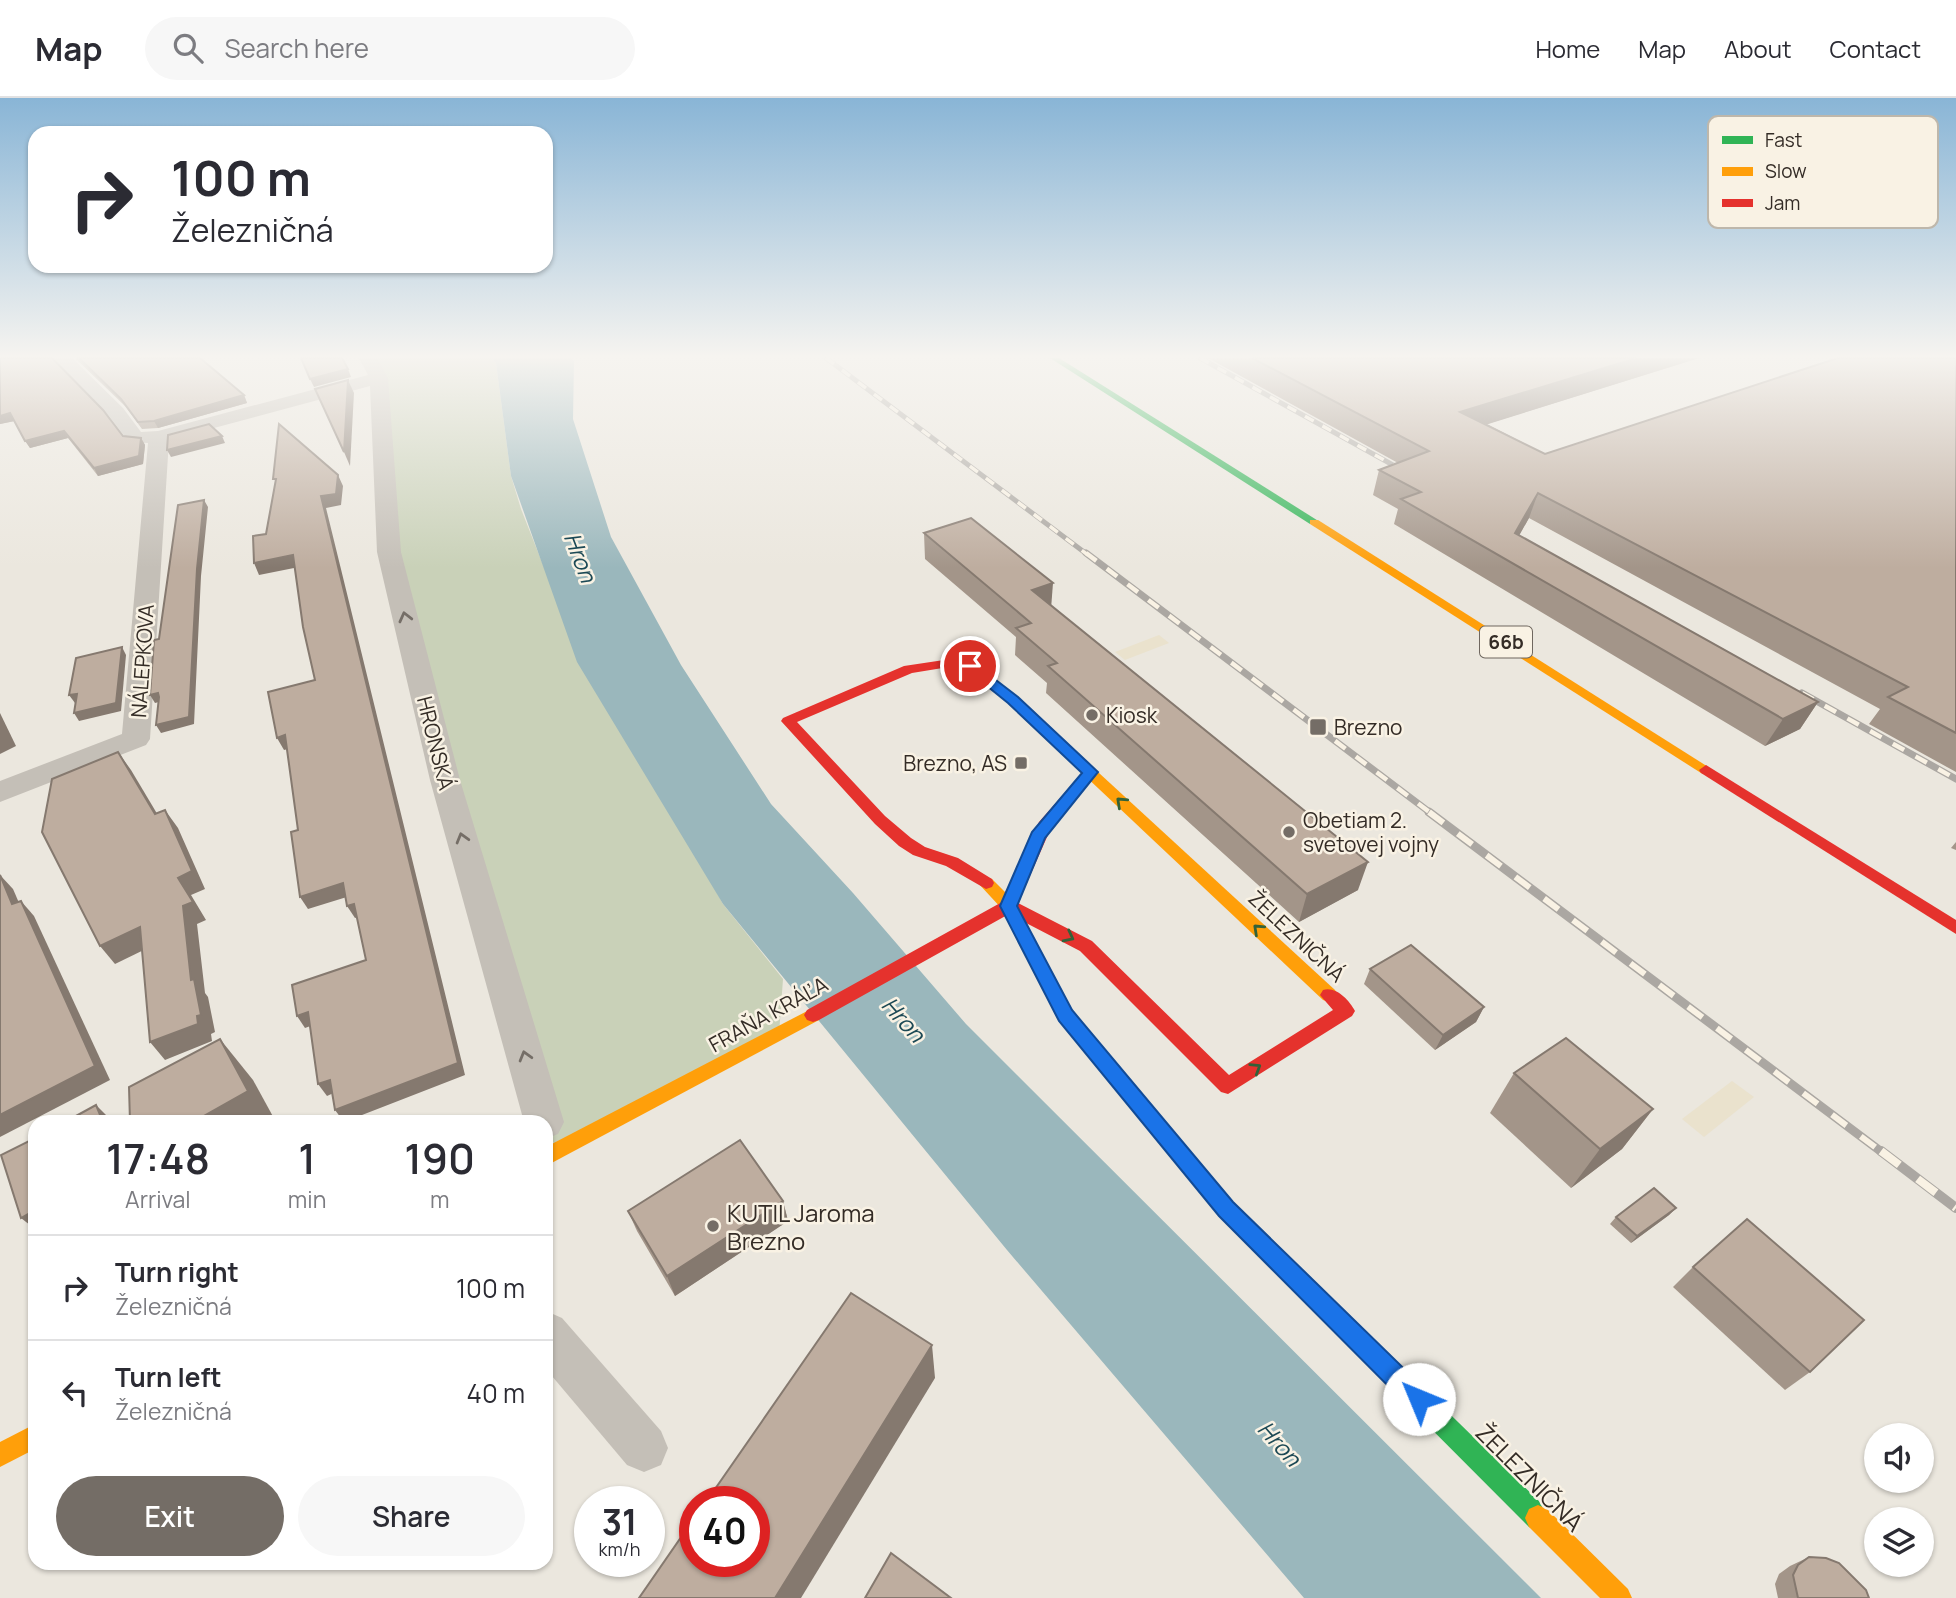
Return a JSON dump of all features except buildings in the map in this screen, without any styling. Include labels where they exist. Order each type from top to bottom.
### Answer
[{"type":"street","points":[[128,428],[136,438],[159,437],[187,428]]},
{"type":"street","name":"HRONSKÁ","points":[[378,428],[389,552],[445,780],[541,1115]]},
{"type":"street","name":"66b","points":[[1165,428],[1956,928]]},
{"type":"street","name":"NÁLEPKOVA","points":[[0,792],[136,739],[159,437]]},
{"type":"street","name":"ŽELEZNIČNÁ","points":[[964,662],[1013,700],[1090,772],[1346,1011],[1228,1086],[1086,946],[1009,906],[986,883],[952,862],[919,851],[905,842],[880,820],[788,721],[909,669],[964,662]]},
{"type":"street","points":[[1009,906],[1038,836],[1090,772]]},
{"type":"street","name":"FRAŇA KRÁĽA","points":[[553,1138],[779,1034],[1009,906]]},
{"type":"street","name":"ŽELEZNIČNÁ","points":[[1009,906],[1065,1015],[1226,1209],[1619,1598]]},
{"type":"street","points":[[553,1342],[644,1448]]},
{"type":"street","points":[[0,1455],[28,1440]]},
{"type":"green space","points":[[382,428],[505,428],[511,476],[549,580],[723,904],[783,979],[779,1034],[556,1152],[553,1141],[553,1115],[546,1115],[389,552]]},
{"type":"shaded area","points":[[1159,635],[1169,643],[1125,660],[1115,652]]},
{"type":"shaded area","points":[[1732,1081],[1754,1097],[1704,1137],[1682,1119]]},
{"type":"water","name":"Hron","points":[[505,428],[576,428],[611,537],[681,665],[771,804],[853,893],[966,1024],[1541,1598],[1304,1598],[1007,1250],[723,904],[577,662],[511,476]]},
{"type":"railway","points":[[919,428],[1088,555]]},
{"type":"railway","points":[[1326,428],[1411,475]]},
{"type":"railway","points":[[1086,553],[1432,814]]},
{"type":"railway","points":[[1802,693],[1956,779]]},
{"type":"railway","points":[[1429,812],[1883,1153]]},
{"type":"railway","points":[[1881,1151],[1956,1208]]},
{"type":"traffic: fast","points":[[1165,428],[1314,522]]},
{"type":"traffic: fast","points":[[1197,1174],[1226,1209],[1538,1518]]},
{"type":"traffic: slow","points":[[1314,522],[1706,770]]},
{"type":"traffic: slow","points":[[1069,753],[1329,995]]},
{"type":"traffic: slow","points":[[986,883],[1009,906],[1065,1015],[1197,1174]]},
{"type":"traffic: slow","points":[[553,1153],[813,1015]]},
{"type":"traffic: slow","points":[[0,1455],[28,1440]]},
{"type":"traffic: slow","points":[[1538,1518],[1619,1598]]},
{"type":"traffic: jam","points":[[986,883],[952,862],[919,851],[905,842],[880,820],[788,721],[909,669],[964,661],[1013,700],[1069,753]]},
{"type":"traffic: jam","points":[[1706,770],[1956,928]]},
{"type":"traffic: jam","points":[[1009,906],[1044,826],[1090,773]]},
{"type":"traffic: jam","points":[[1009,906],[1086,946],[1228,1086],[1346,1011],[1329,995]]},
{"type":"traffic: jam","points":[[813,1015],[1009,906]]},
{"type":"place","name":"Kiosk","points":[[1092,715]]},
{"type":"place","name":"Brezno","points":[[1318,727]]},
{"type":"place","name":"Brezno, AS","points":[[1021,763]]},
{"type":"place","name":"Obetiam 2. svetovej vojny","points":[[1289,832]]},
{"type":"place","name":"KUTIL Jaroma Brezno","points":[[713,1226]]},
{"type":"route","points":[[970,666],[1013,700],[1090,772],[1044,826],[1009,906],[1065,1015],[1226,1209],[1419,1399]]}]
